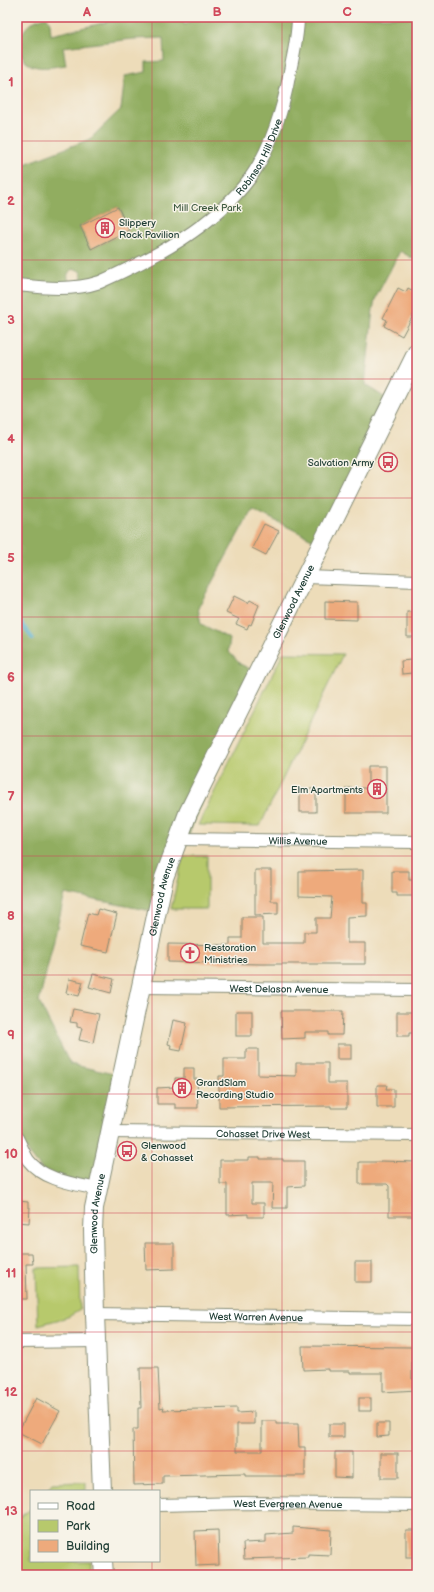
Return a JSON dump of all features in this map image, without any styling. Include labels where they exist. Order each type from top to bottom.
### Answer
[{"type":"main road","name":"Glenwood Avenue","points":[[102,1490],[92,1230],[94,1208],[164,878],[188,813],[416,355]]},
{"type":"main road","points":[[103,1562],[104,1575]]},
{"type":"street","name":"Robinson Hill Drive","points":[[17,285],[64,288],[100,282],[164,250],[212,218],[233,198],[251,177],[278,121],[288,86],[298,17]]},
{"type":"street","points":[[306,577],[417,582]]},
{"type":"street","name":"Willis Avenue","points":[[178,839],[417,842]]},
{"type":"street","name":"West Delason Avenue","points":[[141,987],[417,990]]},
{"type":"street","name":"Cohasset Drive West","points":[[110,1132],[417,1135]]},
{"type":"street","points":[[17,1138],[29,1161],[35,1168],[56,1178],[97,1189]]},
{"type":"street","name":"West Warren Avenue","points":[[95,1314],[417,1319]]},
{"type":"street","points":[[17,1342],[96,1341]]},
{"type":"street","name":"West Evergreen Avenue","points":[[160,1505],[251,1503],[417,1505]]},
{"type":"green space","name":"Mill Creek Park","points":[[47,17],[50,23],[51,35],[107,22],[143,17],[180,17],[185,25],[196,17],[417,17],[417,261],[400,251],[376,297],[373,309],[365,385],[392,402],[322,544],[252,509],[198,608],[201,624],[230,639],[228,651],[240,664],[258,673],[246,696],[157,912],[65,894],[39,1002],[70,1064],[122,1076],[97,1189],[45,1173],[17,1138],[17,167],[90,139],[121,109],[125,76],[146,72],[146,62],[164,61],[163,38],[133,39],[63,47],[66,65],[53,67],[33,66],[28,64],[21,53],[17,54],[17,40],[20,40],[29,24]],"holes":[[[118,207],[129,230],[91,249],[80,226]],[[76,269],[81,272],[82,277],[80,281],[71,283],[69,281],[68,274]]]},
{"type":"green space","points":[[283,653],[343,654],[260,826],[198,825]]},
{"type":"green space","points":[[183,856],[207,856],[207,909],[171,909]]},
{"type":"green space","points":[[79,1267],[80,1310],[68,1317],[38,1325],[36,1268]]},
{"type":"green space","points":[[86,1482],[86,1490],[47,1490],[52,1483]]},
{"type":"green space","points":[[30,1510],[30,1562],[89,1562],[89,1575],[17,1575],[17,1519]]},
{"type":"building","name":"Slippery Rock Pavilion","points":[[118,207],[129,230],[91,249],[80,226]]},
{"type":"building","points":[[398,288],[406,292],[408,288],[417,293],[417,308],[402,336],[384,326],[387,320],[383,318]]},
{"type":"building","points":[[264,524],[279,531],[266,555],[252,548]]},
{"type":"building","points":[[234,596],[248,603],[250,600],[259,605],[251,625],[249,624],[247,629],[236,624],[239,619],[226,613]]},
{"type":"building","points":[[325,601],[357,602],[357,620],[325,619]]},
{"type":"building","points":[[407,612],[417,612],[417,637],[407,637]]},
{"type":"building","points":[[411,660],[412,673],[402,674],[401,661]]},
{"type":"building","name":"Elm Apartments","points":[[368,766],[386,766],[386,813],[346,813],[346,788],[368,788]]},
{"type":"building","points":[[300,789],[316,789],[316,812],[300,812]]},
{"type":"building","points":[[255,870],[271,870],[271,901],[278,901],[278,914],[255,915]]},
{"type":"building","points":[[363,870],[363,903],[367,903],[367,916],[347,917],[347,943],[365,943],[365,964],[168,962],[168,944],[230,945],[230,938],[242,938],[242,917],[263,917],[263,943],[304,943],[304,932],[316,932],[316,918],[330,918],[332,897],[299,896],[299,871]]},
{"type":"building","points":[[392,871],[409,871],[409,880],[413,880],[414,896],[397,896],[397,893],[392,893]]},
{"type":"building","points":[[98,909],[117,914],[108,952],[80,946],[88,913],[96,915]]},
{"type":"building","points":[[93,974],[114,979],[111,993],[89,987]]},
{"type":"building","points":[[69,979],[83,982],[79,996],[66,993]]},
{"type":"building","points":[[73,1009],[99,1014],[93,1043],[79,1040],[82,1028],[77,1027],[77,1023],[70,1022]]},
{"type":"building","points":[[236,1011],[252,1011],[252,1036],[236,1036]]},
{"type":"building","points":[[281,1011],[343,1011],[342,1035],[328,1035],[328,1032],[305,1032],[305,1038],[282,1039]]},
{"type":"building","points":[[397,1012],[415,1012],[415,1033],[409,1033],[409,1036],[397,1036]]},
{"type":"building","points":[[173,1020],[187,1023],[181,1051],[170,1049],[171,1045],[168,1044]]},
{"type":"building","points":[[337,1044],[351,1044],[351,1059],[337,1059]]},
{"type":"building","points":[[246,1049],[258,1049],[258,1075],[296,1076],[296,1063],[328,1063],[328,1083],[347,1083],[347,1108],[331,1108],[331,1106],[219,1107],[219,1076],[224,1076],[224,1059],[246,1059]]},
{"type":"building","name":"GrandSlam Recording Studio","points":[[184,1068],[194,1068],[194,1079],[197,1079],[198,1108],[175,1108],[175,1104],[157,1104],[157,1088],[175,1087],[175,1078],[184,1078]]},
{"type":"building","points":[[377,1085],[387,1085],[386,1089],[394,1089],[394,1107],[377,1107]]},
{"type":"building","points":[[249,1157],[260,1157],[260,1159],[283,1159],[283,1161],[304,1161],[304,1186],[287,1187],[287,1208],[272,1208],[273,1183],[252,1183],[252,1203],[264,1203],[264,1217],[248,1217],[248,1214],[227,1215],[227,1184],[220,1184],[220,1160],[249,1160]]},
{"type":"building","points":[[359,1162],[417,1162],[417,1216],[389,1216],[389,1186],[387,1184],[359,1184]]},
{"type":"building","points":[[19,1201],[28,1202],[28,1207],[30,1207],[29,1223],[17,1222],[17,1206]]},
{"type":"building","points":[[145,1243],[174,1243],[174,1269],[146,1270]]},
{"type":"building","points":[[18,1253],[32,1253],[33,1264],[26,1264],[27,1299],[17,1299]]},
{"type":"building","points":[[355,1262],[372,1262],[372,1282],[355,1282]]},
{"type":"building","points":[[302,1346],[412,1347],[412,1379],[417,1379],[417,1390],[383,1392],[383,1373],[350,1373],[350,1371],[328,1371],[328,1369],[303,1370]]},
{"type":"building","points":[[140,1368],[158,1368],[160,1408],[164,1407],[163,1410],[237,1408],[237,1413],[254,1412],[254,1424],[237,1424],[237,1451],[262,1451],[262,1421],[276,1421],[276,1424],[298,1424],[299,1447],[305,1447],[305,1476],[245,1476],[245,1474],[163,1476],[163,1484],[134,1485],[133,1429],[138,1429],[138,1408],[141,1408]]},
{"type":"building","points":[[36,1398],[60,1411],[42,1444],[18,1432]]},
{"type":"building","points":[[359,1398],[371,1398],[371,1411],[359,1411]]},
{"type":"building","points":[[377,1423],[389,1423],[389,1436],[377,1437]]},
{"type":"building","points":[[329,1424],[344,1424],[344,1437],[329,1437]]},
{"type":"building","points":[[335,1452],[352,1452],[352,1478],[335,1477]]},
{"type":"building","points":[[381,1453],[398,1453],[398,1478],[381,1478]]},
{"type":"building","points":[[293,1527],[331,1530],[330,1555],[308,1554],[308,1557],[244,1559],[243,1543],[266,1542],[266,1535],[293,1533]]},
{"type":"building","points":[[218,1530],[219,1565],[196,1566],[195,1531]]},
{"type":"building","points":[[406,1530],[417,1530],[417,1557],[406,1557]]},
{"type":"waterway","points":[[17,618],[33,639]]},
{"type":"place","name":"Slippery Rock Pavilion","points":[[105,228]]},
{"type":"place","name":"Salvation Army","points":[[388,462]]},
{"type":"place","name":"Elm Apartments","points":[[377,789]]},
{"type":"place","name":"Restoration Ministries","points":[[190,953]]},
{"type":"place","name":"GrandSlam Recording Studio","points":[[182,1088]]},
{"type":"place","name":"Glenwood & Cohasset","points":[[127,1151]]}]
